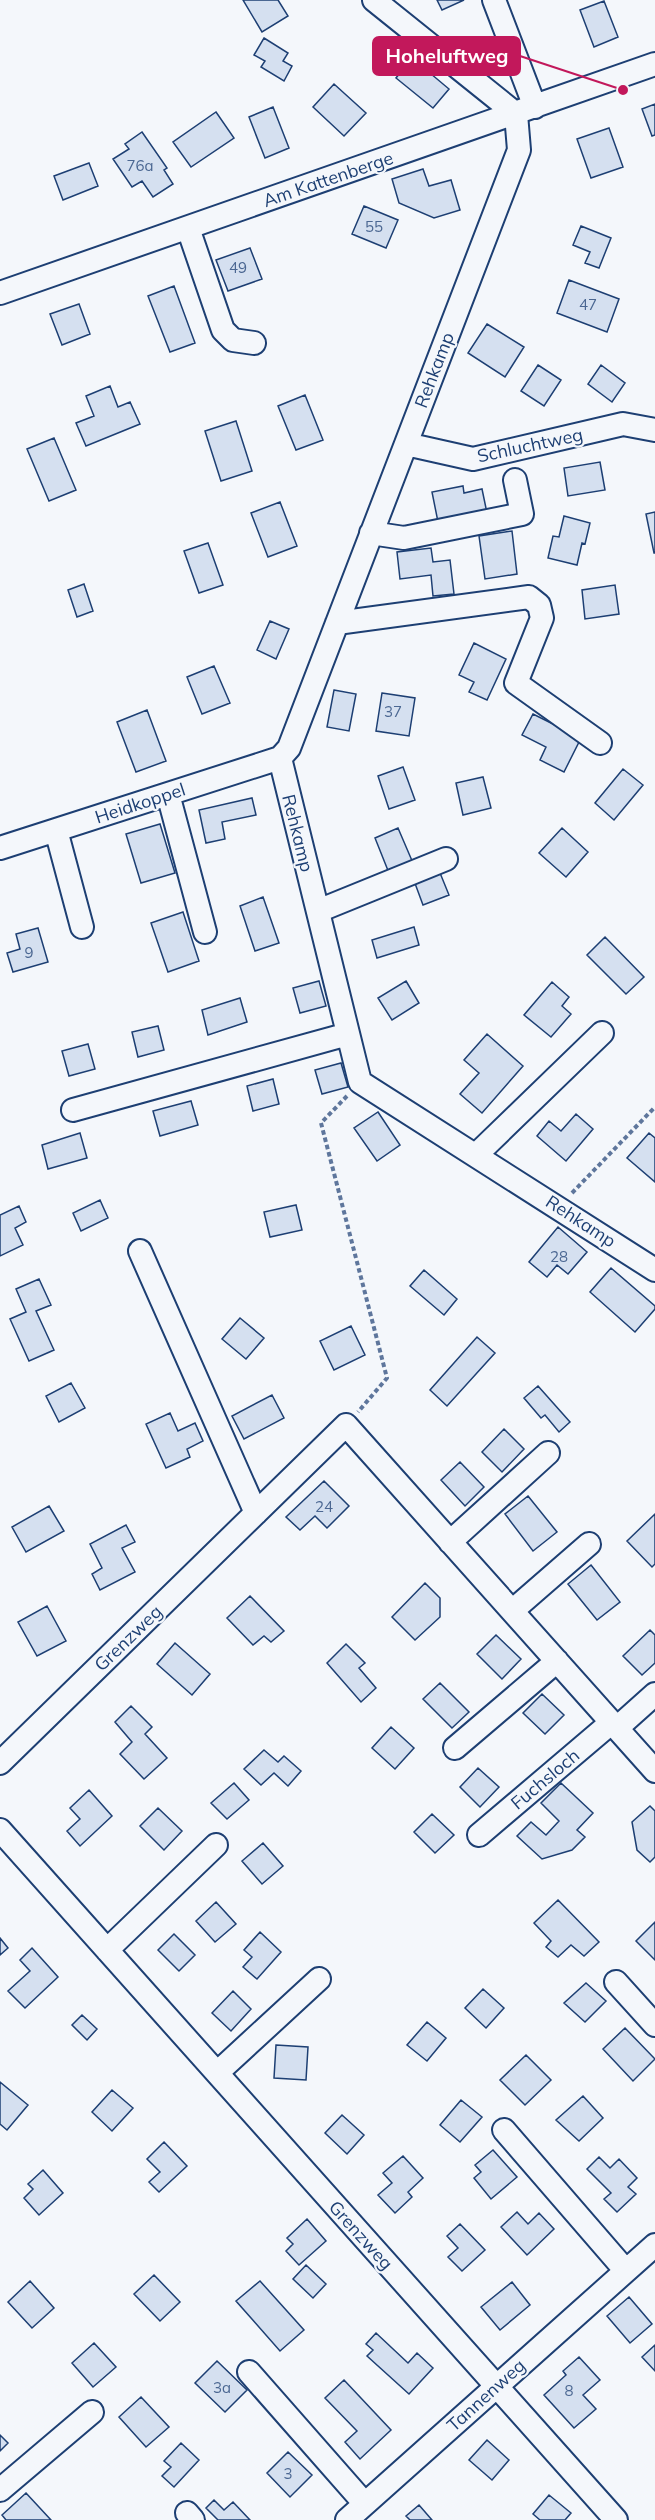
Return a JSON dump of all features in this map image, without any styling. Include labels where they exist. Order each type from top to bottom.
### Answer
[{"type":"street","points":[[374,0],[526,111]]},
{"type":"street","name":"Rehkamp","points":[[494,0],[526,111],[519,150],[289,748],[279,758],[360,1082],[655,1269]]},
{"type":"street","name":"Am Kattenberge","points":[[0,293],[655,64]]},
{"type":"street","points":[[188,228],[223,330],[233,340],[254,344]]},
{"type":"street","name":"Schluchtweg","points":[[406,444],[473,459],[623,424],[655,430]]},
{"type":"street","points":[[371,533],[404,538],[522,514],[515,480]]},
{"type":"street","points":[[337,623],[529,597],[539,605],[542,618],[516,682],[600,743]]},
{"type":"street","name":"Heidkoppel","points":[[0,848],[279,758]]},
{"type":"street","points":[[168,794],[206,932]]},
{"type":"street","points":[[56,830],[82,927]]},
{"type":"street","points":[[318,911],[446,859]]},
{"type":"street","points":[[476,1155],[602,1033]]},
{"type":"street","points":[[73,1110],[348,1034]]},
{"type":"street","points":[[140,1251],[256,1513]]},
{"type":"street","points":[[346,1425],[655,1771]]},
{"type":"street","name":"Grenzweg","points":[[0,1763],[346,1425]]},
{"type":"street","points":[[450,1542],[548,1453]]},
{"type":"street","points":[[512,1611],[589,1544]]},
{"type":"street","points":[[455,1748],[557,1661]]},
{"type":"street","name":"Fuchsloch","points":[[479,1835],[655,1694]]},
{"type":"street","name":"Grenzweg","points":[[0,1830],[616,2520]]},
{"type":"street","points":[[107,1950],[216,1845]]},
{"type":"street","points":[[217,2073],[319,1979]]},
{"type":"street","points":[[616,1982],[655,2025]]},
{"type":"street","points":[[504,2130],[626,2271]]},
{"type":"street","name":"Tannenweg","points":[[347,2520],[655,2245]]},
{"type":"street","points":[[249,2372],[365,2504]]},
{"type":"street","points":[[0,2490],[92,2412]]},
{"type":"path","points":[[346,1425],[387,1378],[321,1123],[360,1082]]},
{"type":"path","points":[[558,1206],[655,1107]]},
{"type":"building","points":[[243,0],[278,0],[288,16],[262,32]]},
{"type":"building","points":[[437,0],[464,0],[442,10]]},
{"type":"building","points":[[604,1],[618,37],[594,47],[580,10]]},
{"type":"building","points":[[264,38],[288,53],[283,61],[292,66],[284,81],[261,67],[265,61],[254,55]]},
{"type":"building","points":[[412,58],[449,89],[433,108],[396,78]]},
{"type":"building","points":[[334,84],[366,113],[344,136],[313,107]]},
{"type":"building","points":[[655,104],[655,135],[652,136],[642,109]]},
{"type":"building","points":[[273,107],[289,148],[265,158],[249,117]]},
{"type":"building","points":[[216,112],[234,138],[191,167],[173,142]]},
{"type":"building","points":[[609,128],[623,167],[591,178],[577,139]]},
{"type":"building","points":[[142,132],[167,168],[164,170],[173,184],[153,197],[142,181],[132,187],[113,159],[129,149],[125,144]]},
{"type":"building","points":[[89,163],[98,186],[63,200],[54,176]]},
{"type":"building","points":[[423,169],[429,186],[451,180],[460,210],[434,218],[399,203],[392,179]]},
{"type":"building","points":[[364,206],[398,220],[386,248],[352,234]]},
{"type":"building","points":[[581,226],[611,238],[599,268],[585,263],[590,252],[573,245]]},
{"type":"building","points":[[250,248],[262,279],[228,291],[216,260]]},
{"type":"building","points":[[569,280],[619,299],[607,332],[557,313]]},
{"type":"building","points":[[174,286],[195,343],[170,352],[148,296]]},
{"type":"building","points":[[79,304],[90,334],[62,345],[50,314]]},
{"type":"building","points":[[487,324],[524,347],[505,377],[468,353]]},
{"type":"building","points":[[538,365],[561,380],[544,406],[521,391]]},
{"type":"building","points":[[601,365],[625,383],[612,402],[588,384]]},
{"type":"building","points":[[110,386],[118,407],[130,402],[140,424],[86,446],[76,423],[94,416],[86,396]]},
{"type":"building","points":[[305,395],[323,440],[296,450],[278,406]]},
{"type":"building","points":[[236,421],[252,471],[221,481],[205,431]]},
{"type":"building","points":[[54,438],[76,490],[49,501],[27,449]]},
{"type":"building","points":[[600,462],[605,490],[568,496],[564,468]]},
{"type":"building","points":[[463,486],[464,493],[482,489],[487,513],[438,522],[432,492]]},
{"type":"building","points":[[280,502],[297,546],[268,557],[251,513]]},
{"type":"building","points":[[655,512],[655,553],[654,553],[646,514]]},
{"type":"building","points":[[564,516],[590,523],[577,565],[548,558],[553,536],[559,537]]},
{"type":"building","points":[[512,531],[517,574],[485,579],[479,536]]},
{"type":"building","points":[[208,543],[223,585],[199,593],[184,551]]},
{"type":"building","points":[[431,548],[433,562],[450,560],[454,594],[433,596],[431,575],[400,579],[397,552]]},
{"type":"building","points":[[84,584],[93,611],[77,617],[68,590]]},
{"type":"building","points":[[615,585],[619,614],[585,619],[582,590]]},
{"type":"building","points":[[270,621],[289,629],[276,659],[257,650]]},
{"type":"building","points":[[474,643],[506,659],[487,700],[469,692],[474,682],[459,675]]},
{"type":"building","points":[[214,666],[230,703],[202,714],[187,677]]},
{"type":"building","points":[[334,690],[356,694],[349,731],[327,727]]},
{"type":"building","points":[[382,693],[415,698],[409,736],[376,731]]},
{"type":"building","points":[[147,710],[166,761],[136,772],[117,722]]},
{"type":"building","points":[[533,714],[581,738],[564,772],[540,760],[546,747],[522,735]]},
{"type":"building","points":[[403,767],[415,800],[389,809],[378,776]]},
{"type":"building","points":[[623,769],[643,785],[614,820],[595,803]]},
{"type":"building","points":[[483,777],[491,808],[463,815],[456,783]]},
{"type":"building","points":[[252,798],[256,815],[222,822],[225,839],[206,843],[199,810]]},
{"type":"building","points":[[160,824],[175,873],[141,883],[126,834]]},
{"type":"building","points":[[398,828],[413,863],[389,873],[375,838]]},
{"type":"building","points":[[562,828],[588,852],[566,877],[539,853]]},
{"type":"building","points":[[438,868],[449,895],[423,905],[413,878]]},
{"type":"building","points":[[263,897],[279,943],[255,951],[240,906]]},
{"type":"building","points":[[183,912],[199,961],[168,972],[151,923]]},
{"type":"building","points":[[414,927],[419,945],[377,958],[372,940]]},
{"type":"building","points":[[38,928],[48,962],[13,972],[7,953],[20,949],[16,934]]},
{"type":"building","points":[[605,937],[644,977],[626,994],[587,955]]},
{"type":"building","points":[[319,981],[326,1006],[300,1013],[293,988]]},
{"type":"building","points":[[406,981],[419,1003],[392,1020],[378,998]]},
{"type":"building","points":[[552,982],[569,997],[562,1006],[571,1014],[551,1037],[524,1015]]},
{"type":"building","points":[[240,998],[247,1022],[208,1035],[202,1010]]},
{"type":"building","points":[[158,1026],[164,1050],[138,1057],[132,1032]]},
{"type":"building","points":[[487,1034],[523,1066],[482,1113],[460,1094],[479,1073],[464,1060]]},
{"type":"building","points":[[88,1044],[95,1069],[69,1076],[62,1051]]},
{"type":"building","points":[[341,1063],[348,1087],[322,1094],[315,1070]]},
{"type":"building","points":[[273,1079],[279,1104],[253,1111],[247,1086]]},
{"type":"building","points":[[191,1101],[198,1125],[160,1136],[153,1111]]},
{"type":"building","points":[[378,1112],[400,1145],[377,1161],[354,1128]]},
{"type":"building","points":[[576,1114],[593,1129],[566,1161],[537,1136],[549,1121],[561,1131]]},
{"type":"building","points":[[80,1133],[87,1158],[48,1169],[42,1145]]},
{"type":"building","points":[[649,1133],[655,1138],[655,1182],[627,1158]]},
{"type":"building","points":[[100,1200],[108,1218],[81,1231],[73,1213]]},
{"type":"building","points":[[296,1205],[302,1230],[270,1237],[264,1212]]},
{"type":"building","points":[[19,1206],[26,1222],[15,1228],[23,1245],[0,1256],[0,1215]]},
{"type":"building","points":[[558,1227],[587,1252],[568,1274],[557,1265],[547,1277],[529,1262]]},
{"type":"building","points":[[611,1268],[655,1306],[655,1309],[635,1332],[590,1292]]},
{"type":"building","points":[[424,1270],[457,1299],[444,1315],[410,1286]]},
{"type":"building","points":[[39,1279],[51,1305],[36,1311],[54,1350],[29,1361],[10,1319],[26,1312],[16,1289]]},
{"type":"building","points":[[240,1318],[264,1338],[246,1359],[222,1339]]},
{"type":"building","points":[[351,1326],[365,1355],[334,1370],[320,1341]]},
{"type":"building","points":[[477,1337],[495,1353],[447,1406],[430,1390]]},
{"type":"building","points":[[71,1383],[85,1408],[59,1422],[46,1396]]},
{"type":"building","points":[[538,1386],[570,1422],[559,1432],[545,1415],[541,1418],[524,1398]]},
{"type":"building","points":[[272,1395],[284,1418],[244,1439],[232,1416]]},
{"type":"building","points":[[170,1413],[178,1431],[195,1423],[203,1441],[187,1449],[190,1457],[166,1468],[146,1424]]},
{"type":"building","points":[[504,1429],[524,1449],[502,1472],[482,1452]]},
{"type":"building","points":[[460,1462],[484,1487],[465,1506],[441,1480]]},
{"type":"building","points":[[324,1481],[349,1506],[327,1528],[315,1516],[300,1530],[286,1517]]},
{"type":"building","points":[[528,1496],[557,1532],[533,1551],[505,1514]]},
{"type":"building","points":[[49,1506],[64,1531],[26,1552],[12,1527]]},
{"type":"building","points":[[655,1514],[655,1564],[652,1567],[627,1541]]},
{"type":"building","points":[[126,1525],[135,1542],[122,1548],[135,1572],[100,1590],[92,1574],[102,1568],[90,1544]]},
{"type":"building","points":[[591,1565],[620,1602],[597,1620],[568,1584]]},
{"type":"building","points":[[425,1583],[440,1598],[440,1617],[415,1640],[392,1617]]},
{"type":"building","points":[[250,1596],[284,1631],[271,1642],[264,1636],[253,1645],[227,1618]]},
{"type":"building","points":[[47,1606],[66,1641],[37,1656],[18,1622]]},
{"type":"building","points":[[650,1630],[655,1635],[655,1663],[642,1675],[623,1656]]},
{"type":"building","points":[[496,1635],[521,1659],[502,1679],[477,1654]]},
{"type":"building","points":[[175,1643],[210,1674],[192,1695],[157,1664]]},
{"type":"building","points":[[346,1644],[365,1663],[359,1668],[376,1688],[361,1702],[327,1663]]},
{"type":"building","points":[[440,1683],[469,1712],[452,1728],[423,1699]]},
{"type":"building","points":[[542,1694],[564,1715],[545,1734],[523,1713]]},
{"type":"building","points":[[131,1706],[152,1727],[145,1734],[167,1758],[144,1779],[120,1754],[132,1742],[115,1722]]},
{"type":"building","points":[[391,1727],[414,1748],[395,1769],[372,1748]]},
{"type":"building","points":[[264,1750],[278,1762],[284,1756],[301,1771],[288,1786],[274,1773],[261,1785],[244,1769]]},
{"type":"building","points":[[478,1768],[499,1787],[480,1807],[460,1787]]},
{"type":"building","points":[[234,1783],[249,1800],[227,1819],[211,1803]]},
{"type":"building","points":[[561,1783],[593,1813],[577,1830],[585,1837],[572,1850],[542,1859],[517,1836],[531,1822],[546,1835],[559,1821],[541,1803]]},
{"type":"building","points":[[89,1790],[112,1816],[80,1846],[67,1831],[80,1819],[70,1808]]},
{"type":"building","points":[[650,1806],[655,1811],[655,1857],[650,1862],[637,1850],[632,1822]]},
{"type":"building","points":[[158,1808],[182,1831],[164,1850],[140,1826]]},
{"type":"building","points":[[432,1814],[454,1835],[435,1853],[414,1832]]},
{"type":"building","points":[[263,1843],[283,1866],[262,1884],[242,1861]]},
{"type":"building","points":[[558,1900],[599,1942],[584,1956],[571,1945],[558,1957],[546,1947],[551,1941],[534,1923]]},
{"type":"building","points":[[216,1902],[236,1924],[215,1942],[196,1921]]},
{"type":"building","points":[[655,1922],[655,1960],[636,1941]]},
{"type":"building","points":[[260,1932],[281,1952],[257,1979],[243,1967],[252,1957],[244,1950]]},
{"type":"building","points":[[174,1934],[195,1955],[179,1971],[158,1950]]},
{"type":"building","points":[[0,1938],[8,1948],[0,1955]]},
{"type":"building","points":[[32,1948],[58,1977],[25,2008],[8,1991],[30,1971],[20,1960]]},
{"type":"building","points":[[586,1983],[606,2001],[585,2022],[564,2003]]},
{"type":"building","points":[[483,1989],[504,2008],[486,2028],[465,2008]]},
{"type":"building","points":[[233,1991],[251,2009],[231,2031],[212,2013]]},
{"type":"building","points":[[82,2015],[97,2029],[87,2040],[72,2025]]},
{"type":"building","points":[[427,2022],[446,2038],[427,2061],[407,2045]]},
{"type":"building","points":[[625,2028],[655,2059],[633,2081],[603,2049]]},
{"type":"building","points":[[276,2045],[308,2047],[306,2080],[274,2078]]},
{"type":"building","points":[[526,2055],[551,2080],[525,2105],[500,2080]]},
{"type":"building","points":[[0,2082],[28,2105],[7,2130],[0,2124]]},
{"type":"building","points":[[112,2090],[133,2108],[112,2131],[92,2112]]},
{"type":"building","points":[[583,2096],[603,2118],[579,2141],[556,2120]]},
{"type":"building","points":[[461,2100],[482,2117],[460,2142],[440,2125]]},
{"type":"building","points":[[342,2115],[364,2135],[347,2154],[325,2133]]},
{"type":"building","points":[[164,2142],[187,2166],[159,2192],[149,2182],[160,2172],[147,2159]]},
{"type":"building","points":[[493,2150],[517,2177],[491,2199],[474,2178],[481,2172],[475,2165]]},
{"type":"building","points":[[403,2156],[423,2178],[408,2192],[412,2197],[395,2213],[378,2195],[392,2183],[383,2173]]},
{"type":"building","points":[[599,2157],[610,2168],[619,2159],[637,2178],[628,2187],[636,2194],[617,2212],[604,2199],[611,2193],[587,2169]]},
{"type":"building","points":[[43,2170],[63,2193],[39,2215],[24,2198],[33,2189],[28,2184]]},
{"type":"building","points":[[517,2212],[528,2224],[539,2213],[554,2229],[527,2255],[501,2227]]},
{"type":"building","points":[[307,2219],[326,2241],[299,2265],[286,2251],[293,2244],[287,2238]]},
{"type":"building","points":[[460,2224],[485,2250],[462,2271],[448,2257],[458,2248],[447,2236]]},
{"type":"building","points":[[306,2265],[326,2284],[313,2298],[293,2279]]},
{"type":"building","points":[[154,2275],[180,2302],[160,2321],[134,2294]]},
{"type":"building","points":[[30,2281],[54,2308],[32,2328],[8,2302]]},
{"type":"building","points":[[260,2281],[304,2330],[280,2351],[236,2301]]},
{"type":"building","points":[[512,2282],[530,2305],[500,2330],[481,2307]]},
{"type":"building","points":[[629,2297],[652,2324],[630,2343],[607,2316]]},
{"type":"building","points":[[376,2333],[408,2363],[417,2353],[433,2368],[409,2394],[367,2356],[373,2350],[366,2344]]},
{"type":"building","points":[[94,2343],[116,2367],[93,2387],[72,2363]]},
{"type":"building","points":[[655,2345],[655,2371],[642,2357]]},
{"type":"building","points":[[579,2357],[600,2380],[583,2395],[596,2409],[574,2428],[544,2395],[566,2375],[563,2371]]},
{"type":"building","points":[[217,2361],[247,2390],[225,2412],[195,2383]]},
{"type":"building","points":[[344,2380],[391,2430],[360,2459],[345,2442],[357,2431],[325,2398]]},
{"type":"building","points":[[141,2397],[169,2427],[146,2447],[119,2417]]},
{"type":"building","points":[[0,2435],[8,2443],[0,2451]]},
{"type":"building","points":[[487,2440],[509,2460],[492,2480],[469,2460]]},
{"type":"building","points":[[181,2443],[199,2460],[174,2487],[162,2476],[171,2467],[164,2461]]},
{"type":"building","points":[[288,2452],[312,2475],[290,2497],[267,2473]]},
{"type":"building","points":[[26,2493],[51,2520],[6,2520],[2,2515]]},
{"type":"building","points":[[549,2495],[571,2513],[565,2520],[540,2520],[533,2514]]},
{"type":"building","points":[[214,2500],[224,2510],[233,2502],[250,2520],[218,2520],[206,2508]]},
{"type":"building","points":[[419,2505],[432,2520],[410,2520],[406,2516]]},
{"type":"place","name":"Hoheluftweg","points":[[623,90]]}]
